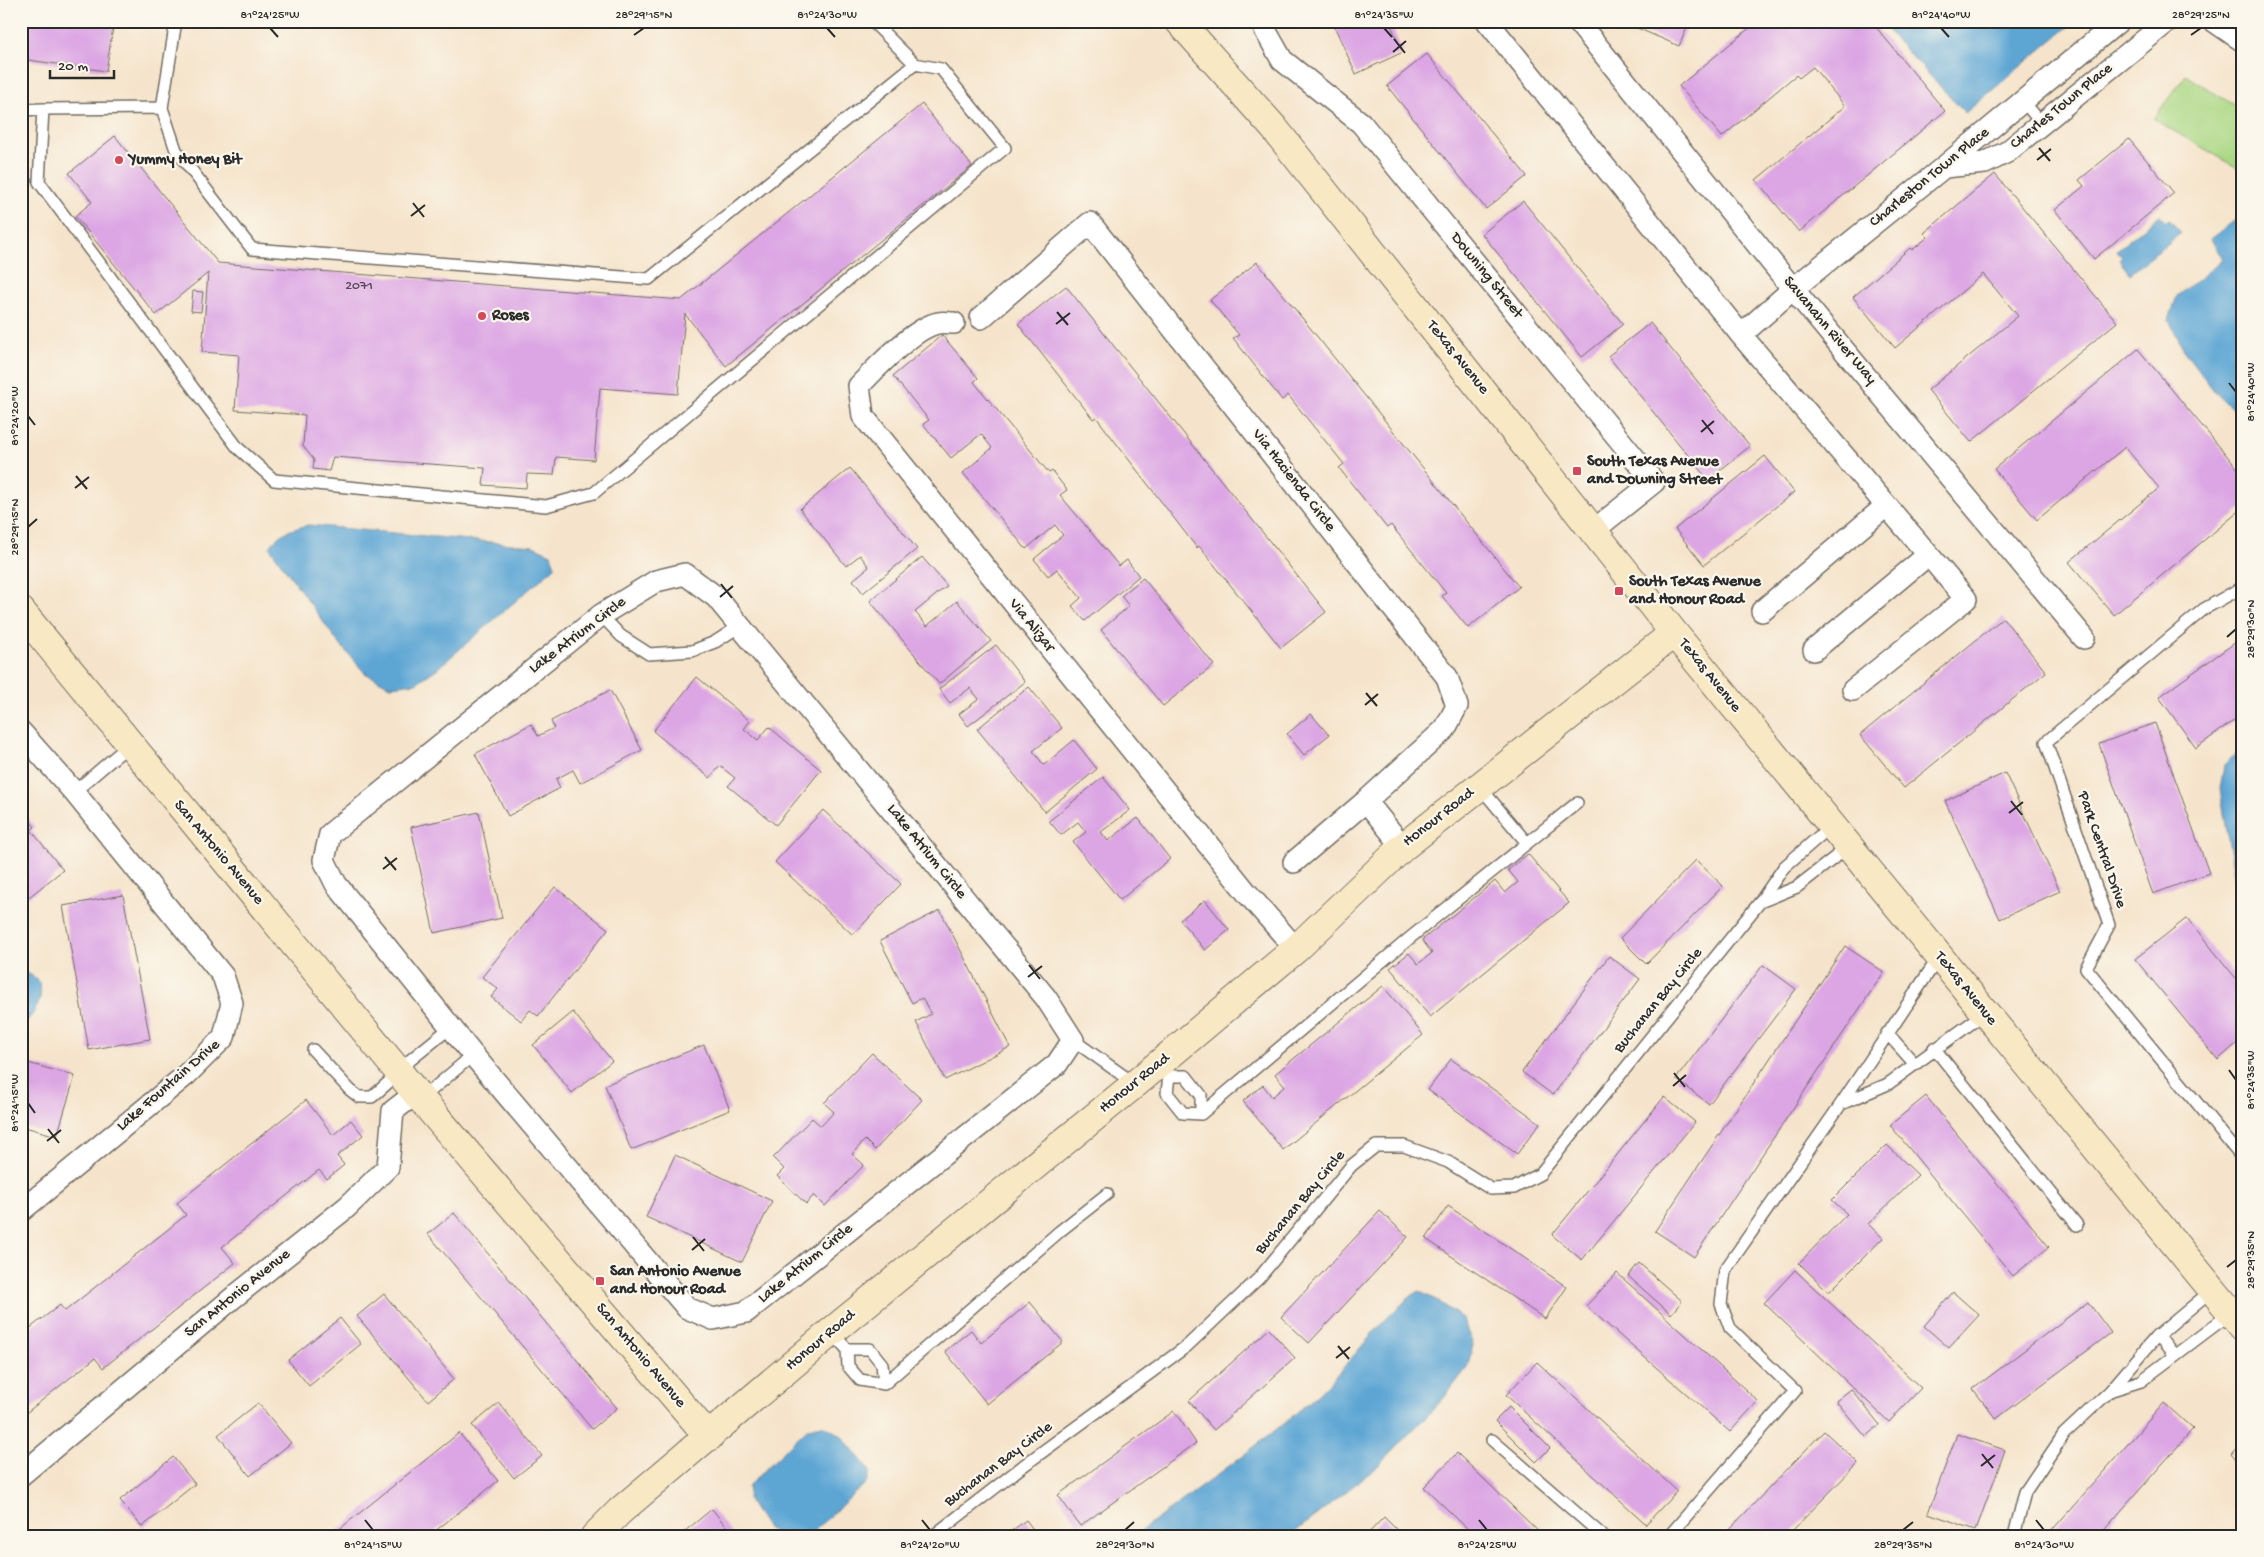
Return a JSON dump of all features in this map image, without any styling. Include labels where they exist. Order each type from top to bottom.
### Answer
[{"type":"street","name":"Texas Avenue","points":[[1179,21],[1274,128],[1674,633],[2237,1320]]},
{"type":"street","name":"Downing Street","points":[[1260,21],[1282,60],[1361,123],[1654,482],[1594,530]]},
{"type":"street","points":[[1486,21],[1741,335],[1966,599],[1853,690]]},
{"type":"street","name":"Savanahn River Way","points":[[1577,21],[1793,289],[2084,638]]},
{"type":"street","name":"Charleston Town Place","points":[[1741,335],[1793,289],[2024,102],[2119,21]]},
{"type":"street","name":"Charles Town Place","points":[[1944,167],[1985,163],[2006,152],[2168,21]]},
{"type":"street","points":[[2214,21],[2243,41]]},
{"type":"street","name":"Via Hacienda Circle","points":[[981,318],[1090,223],[1447,676],[1457,706],[1445,730],[1366,801]]},
{"type":"street","name":"Via Alizar","points":[[954,323],[938,322],[916,334],[880,363],[859,386],[863,416],[1241,886],[1296,950]]},
{"type":"street","points":[[1762,611],[1886,506]]},
{"type":"street","points":[[1814,650],[1928,555]]},
{"type":"street","name":"Lake Atrium Circle","points":[[685,574],[716,597],[740,626],[1046,998],[1073,1040],[1057,1064],[746,1312],[712,1319],[687,1308],[473,1055],[336,884],[324,860],[330,834],[601,615],[656,581],[685,574]]},
{"type":"street","name":"San Antonio Avenue","points":[[21,611],[409,1084],[709,1437]]},
{"type":"street","name":"Honour Road","points":[[605,1530],[620,1511],[709,1437],[839,1341],[1135,1084],[1164,1070],[1296,950],[1403,847],[1674,633]]},
{"type":"street","name":"Lake Fountain Drive","points":[[21,732],[74,792],[224,976],[232,1004],[224,1037],[194,1068],[21,1211]]},
{"type":"street","points":[[1294,862],[1366,801],[1403,847]]},
{"type":"street","name":"San Antonio Avenue","points":[[21,1475],[234,1297],[347,1208],[388,1167],[393,1111],[409,1084]]},
{"type":"lane","points":[[176,21],[162,108],[176,150],[252,249],[649,280],[915,64]]},
{"type":"lane","points":[[43,109],[39,182],[238,448],[274,480],[546,506],[594,493],[1005,148],[941,69],[915,64],[879,23]]},
{"type":"lane","points":[[2024,102],[2042,124]]},
{"type":"lane","points":[[21,110],[162,108]]},
{"type":"lane","name":"Park Central Drive","points":[[2243,587],[2204,609],[2046,742],[2109,925],[2086,968],[2243,1159]]},
{"type":"lane","points":[[601,615],[621,636],[650,654],[692,651],[716,642],[740,626]]},
{"type":"lane","points":[[74,792],[129,745]]},
{"type":"lane","points":[[1480,786],[1527,843]]},
{"type":"lane","points":[[1201,1114],[1201,1095],[1186,1076],[1164,1070],[1167,1093],[1183,1113],[1201,1114],[1411,937],[1577,803]]},
{"type":"lane","name":"Buchanan Bay Circle","points":[[1760,902],[1797,887],[1840,836]]},
{"type":"lane","name":"Buchanan Bay Circle","points":[[933,1536],[1023,1466],[1187,1346],[1259,1278],[1351,1166],[1376,1146],[1404,1146],[1448,1162],[1491,1189],[1514,1188],[1540,1174],[1760,902],[1784,867],[1840,836]]},
{"type":"lane","points":[[1669,1536],[1795,1391],[1730,1328],[1721,1304],[1725,1270],[1841,1104],[1939,957]]},
{"type":"lane","points":[[1841,1104],[1888,1084],[1934,1048],[1985,1014]]},
{"type":"lane","points":[[409,1084],[451,1027]]},
{"type":"lane","points":[[1887,1034],[1914,1063]]},
{"type":"lane","name":"Lake Atrium Circle","points":[[1073,1040],[1135,1084]]},
{"type":"lane","points":[[1934,1048],[2077,1225]]},
{"type":"lane","points":[[313,1050],[350,1090],[359,1097],[372,1097],[409,1084],[473,1055]]},
{"type":"lane","points":[[884,1384],[1060,1231],[1107,1194]]},
{"type":"lane","points":[[2014,1536],[2025,1492],[2064,1434],[2110,1391],[2158,1334],[2212,1290]]},
{"type":"lane","points":[[2110,1391],[2141,1380],[2174,1355],[2237,1320]]},
{"type":"lane","points":[[2158,1334],[2174,1355]]},
{"type":"lane","points":[[839,1341],[848,1366],[860,1380],[884,1384]]},
{"type":"lane","points":[[839,1341],[870,1349],[882,1364],[884,1384]]},
{"type":"lane","points":[[1492,1440],[1603,1536]]},
{"type":"green space","points":[[2186,75],[2243,111],[2243,171],[2153,119]]},
{"type":"water","points":[[1881,21],[2075,21],[1965,113],[1887,30]]},
{"type":"water","points":[[2243,214],[2243,419],[2215,392],[2186,354],[2169,320],[2177,296],[2223,260],[2211,239]]},
{"type":"water","points":[[2160,215],[2165,222],[2169,219],[2181,233],[2130,274],[2119,260],[2122,257],[2117,250]]},
{"type":"water","points":[[308,525],[533,546],[551,554],[555,567],[438,668],[416,683],[390,686],[365,673],[337,641],[270,548],[281,535]]},
{"type":"water","points":[[2243,746],[2243,928],[2220,789],[2224,766]]},
{"type":"water","points":[[21,971],[35,978],[41,990],[35,1011],[21,1026]]},
{"type":"water","points":[[1418,1291],[1438,1301],[1462,1318],[1473,1345],[1467,1368],[1443,1399],[1377,1467],[1290,1536],[1134,1536],[1249,1451],[1315,1397],[1341,1371],[1390,1315]]},
{"type":"water","points":[[822,1425],[840,1434],[870,1471],[867,1482],[808,1536],[780,1536],[766,1527],[748,1500],[749,1485],[808,1428]]},
{"type":"building","points":[[21,21],[114,21],[106,71],[21,59]]},
{"type":"building","points":[[1332,21],[1389,21],[1403,52],[1356,74]]},
{"type":"building","points":[[1621,21],[1690,21],[1679,46]]},
{"type":"building","points":[[1758,21],[1871,21],[1945,111],[1799,232],[1756,180],[1845,106],[1813,67],[1799,78],[1796,75],[1722,137],[1679,86]]},
{"type":"building","points":[[1427,54],[1527,176],[1486,209],[1387,86]]},
{"type":"building","points":[[922,104],[972,166],[726,366],[685,314],[678,394],[600,388],[594,460],[556,457],[554,475],[527,474],[526,488],[483,485],[485,468],[333,457],[329,471],[313,469],[314,460],[303,446],[305,415],[235,410],[239,355],[202,352],[208,273],[156,315],[75,216],[92,202],[69,173],[115,136],[218,263],[681,300]]},
{"type":"building","points":[[2129,139],[2174,193],[2094,259],[2055,210],[2084,186],[2079,180]]},
{"type":"building","points":[[1995,174],[2117,322],[1971,442],[1928,390],[2018,316],[1983,274],[1895,348],[1853,297],[1910,248],[1912,250],[1928,237],[1924,233]]},
{"type":"building","points":[[1523,201],[1623,324],[1582,357],[1482,234]]},
{"type":"building","points":[[1257,262],[1519,587],[1468,628],[1442,596],[1446,593],[1391,525],[1387,528],[1339,468],[1344,464],[1288,395],[1282,400],[1233,338],[1239,335],[1210,300]]},
{"type":"building","points":[[1066,286],[1326,612],[1281,648],[1199,546],[1197,548],[1096,417],[1093,419],[1018,324]]},
{"type":"building","points":[[193,291],[203,292],[201,312],[191,311]]},
{"type":"building","points":[[1650,323],[1750,446],[1708,480],[1608,356]]},
{"type":"building","points":[[942,335],[978,378],[974,382],[1049,473],[1052,471],[1067,490],[1060,495],[1119,566],[1127,560],[1139,576],[1085,621],[1072,606],[1081,598],[1057,569],[1048,576],[1034,559],[1063,535],[1055,525],[1026,549],[963,473],[992,448],[981,434],[951,458],[923,424],[929,420],[893,376]]},
{"type":"building","points":[[2138,349],[2243,475],[2243,508],[2114,615],[2069,562],[2159,488],[2125,447],[2037,520],[1994,469]]},
{"type":"building","points":[[1765,456],[1794,492],[1704,565],[1675,529]]},
{"type":"building","points":[[850,468],[917,549],[863,593],[853,580],[869,567],[860,555],[846,566],[800,509]]},
{"type":"building","points":[[922,557],[947,586],[915,612],[927,626],[957,601],[991,641],[939,684],[870,601]]},
{"type":"building","points":[[1143,578],[1214,665],[1163,706],[1101,630],[1129,606],[1121,596]]},
{"type":"building","points":[[2003,618],[2046,672],[1904,788],[1860,735]]},
{"type":"building","points":[[2243,637],[2243,714],[2196,748],[2159,697]]},
{"type":"building","points":[[996,645],[1025,682],[968,726],[959,714],[979,699],[970,688],[950,703],[939,689]]},
{"type":"building","points":[[697,677],[750,721],[744,729],[758,740],[769,727],[821,770],[776,825],[728,786],[735,778],[720,766],[710,778],[653,731]]},
{"type":"building","points":[[1029,687],[1062,728],[1033,751],[1044,765],[1074,740],[1097,769],[1045,812],[977,729]]},
{"type":"building","points":[[610,690],[642,750],[580,783],[573,770],[556,779],[560,788],[508,816],[475,754],[531,724],[538,736],[554,728],[551,721]]},
{"type":"building","points":[[1311,714],[1329,735],[1304,755],[1287,734]]},
{"type":"building","points":[[2155,723],[2209,873],[2153,894],[2099,744]]},
{"type":"building","points":[[2005,773],[2060,891],[2000,919],[1945,801]]},
{"type":"building","points":[[1103,777],[1130,810],[1101,832],[1108,841],[1138,818],[1170,859],[1120,900],[1073,842],[1086,832],[1078,822],[1061,835],[1049,821]]},
{"type":"building","points":[[21,810],[35,827],[31,830],[63,870],[29,897],[21,888]]},
{"type":"building","points":[[823,810],[901,884],[853,935],[775,862]]},
{"type":"building","points":[[479,812],[502,918],[434,933],[411,827]]},
{"type":"building","points":[[1528,854],[1569,903],[1430,1017],[1390,968],[1409,953],[1418,964],[1432,953],[1422,940],[1495,881],[1505,893],[1518,882],[1508,870]]},
{"type":"building","points":[[1696,860],[1723,886],[1646,964],[1620,938]]},
{"type":"building","points":[[555,887],[608,929],[538,1016],[530,1010],[521,1021],[491,997],[498,989],[482,977]]},
{"type":"building","points":[[123,895],[150,1039],[89,1050],[63,906]]},
{"type":"building","points":[[1205,900],[1229,930],[1205,950],[1180,920]]},
{"type":"building","points":[[940,910],[1010,1047],[945,1080],[916,1022],[931,1014],[922,998],[912,1003],[880,941]]},
{"type":"building","points":[[2187,918],[2243,987],[2243,1038],[2218,1060],[2135,959]]},
{"type":"building","points":[[1845,946],[1884,972],[1694,1257],[1655,1231]]},
{"type":"building","points":[[1609,956],[1640,979],[1553,1095],[1522,1072]]},
{"type":"building","points":[[1763,965],[1796,989],[1709,1104],[1676,1079]]},
{"type":"building","points":[[1383,986],[1423,1035],[1283,1150],[1243,1101],[1263,1085],[1272,1097],[1285,1086],[1275,1074]]},
{"type":"building","points":[[573,1012],[612,1061],[572,1093],[533,1045]]},
{"type":"building","points":[[704,1045],[730,1110],[631,1150],[605,1085]]},
{"type":"building","points":[[872,1053],[922,1100],[875,1150],[865,1140],[852,1154],[864,1165],[825,1206],[814,1195],[806,1204],[777,1176],[784,1169],[773,1158],[812,1118],[821,1126],[834,1112],[824,1103]]},
{"type":"building","points":[[1451,1059],[1540,1123],[1517,1154],[1428,1090]]},
{"type":"building","points":[[21,1061],[75,1076],[57,1136],[21,1126]]},
{"type":"building","points":[[1926,1096],[2049,1247],[2013,1276],[1890,1125]]},
{"type":"building","points":[[1664,1097],[1695,1122],[1582,1260],[1552,1235]]},
{"type":"building","points":[[306,1100],[333,1135],[351,1120],[363,1135],[337,1156],[344,1165],[327,1179],[319,1170],[222,1247],[235,1263],[103,1368],[95,1358],[21,1417],[21,1335],[60,1305],[65,1311],[186,1215],[177,1203]]},
{"type":"building","points":[[1887,1145],[1918,1175],[1868,1224],[1883,1238],[1829,1292],[1799,1263],[1847,1214],[1832,1200]]},
{"type":"building","points":[[675,1155],[772,1201],[742,1262],[646,1217]]},
{"type":"building","points":[[1448,1206],[1567,1287],[1545,1319],[1426,1239]]},
{"type":"building","points":[[1380,1211],[1408,1237],[1309,1343],[1281,1317]]},
{"type":"building","points":[[454,1213],[617,1408],[592,1429],[428,1234]]},
{"type":"building","points":[[1639,1263],[1682,1301],[1671,1314],[1628,1276]]},
{"type":"building","points":[[1795,1270],[1921,1388],[1889,1422],[1764,1303]]},
{"type":"building","points":[[1617,1273],[1758,1401],[1730,1432],[1586,1306]]},
{"type":"building","points":[[1953,1292],[1979,1315],[1949,1348],[1924,1326]]},
{"type":"building","points":[[384,1294],[454,1379],[428,1401],[357,1316]]},
{"type":"building","points":[[1030,1302],[1063,1342],[987,1404],[945,1351],[971,1330],[981,1343]]},
{"type":"building","points":[[2088,1302],[2111,1333],[1996,1419],[1973,1389]]},
{"type":"building","points":[[340,1318],[361,1344],[309,1386],[288,1360]]},
{"type":"building","points":[[1269,1329],[1295,1358],[1214,1430],[1189,1401]]},
{"type":"building","points":[[1537,1362],[1677,1491],[1646,1524],[1506,1395]]},
{"type":"building","points":[[1851,1389],[1880,1425],[1866,1437],[1836,1401]]},
{"type":"building","points":[[258,1403],[291,1443],[250,1476],[218,1435]]},
{"type":"building","points":[[499,1403],[542,1456],[514,1478],[472,1425]]},
{"type":"building","points":[[2164,1403],[2193,1429],[2099,1536],[2047,1536]]},
{"type":"building","points":[[1509,1407],[1550,1448],[1536,1462],[1495,1421]]},
{"type":"building","points":[[1174,1411],[1196,1443],[1080,1526],[1058,1495]]},
{"type":"building","points":[[1824,1431],[1858,1463],[1787,1536],[1723,1536]]},
{"type":"building","points":[[459,1433],[498,1481],[429,1536],[331,1536]]},
{"type":"building","points":[[1957,1434],[2005,1450],[1976,1530],[1928,1513]]},
{"type":"building","points":[[2243,1444],[2243,1469],[2231,1454]]},
{"type":"building","points":[[1457,1453],[1543,1536],[1475,1536],[1424,1487]]},
{"type":"building","points":[[173,1457],[195,1484],[142,1527],[120,1500]]},
{"type":"building","points":[[712,1509],[734,1536],[679,1536]]},
{"type":"building","points":[[1384,1517],[1403,1536],[1366,1536]]},
{"type":"building","points":[[1026,1520],[1038,1536],[1005,1536]]},
{"type":"place","name":"Yummy Honey Bit","points":[[119,160]]},
{"type":"place","name":"Roses","points":[[482,316]]},
{"type":"place","name":"South Texas Avenue and Downing Street","points":[[1577,471]]},
{"type":"place","name":"South Texas Avenue and Honour Road","points":[[1619,591]]},
{"type":"place","name":"San Antonio Avenue and Honour Road","points":[[600,1281]]}]
